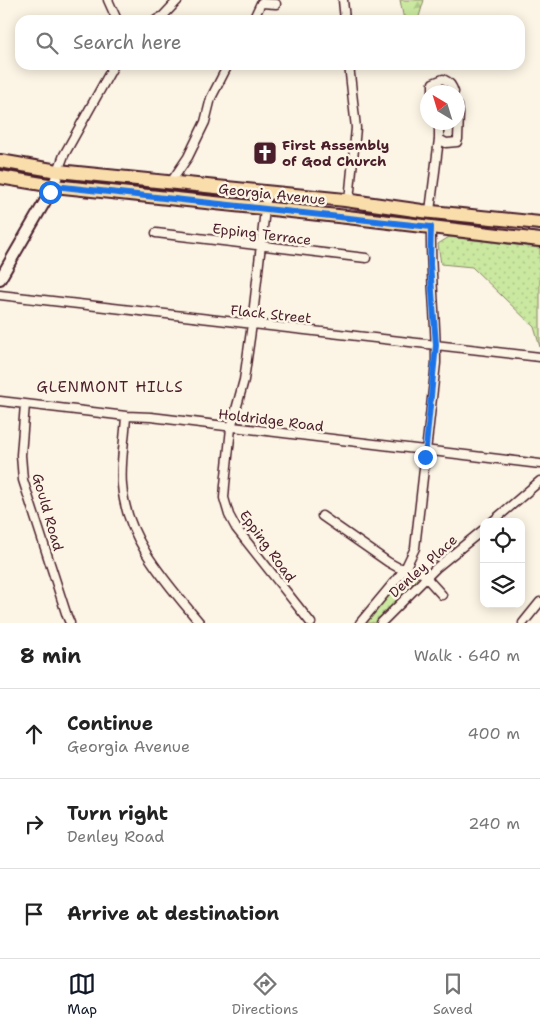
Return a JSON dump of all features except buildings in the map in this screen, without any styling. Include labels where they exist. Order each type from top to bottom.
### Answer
[{"type":"main road","name":"Georgia Avenue","points":[[0,161],[58,171],[349,200],[540,223]]},
{"type":"main road","name":"Georgia Avenue","points":[[0,177],[54,186],[540,240]]},
{"type":"street","points":[[108,0],[115,15]]},
{"type":"street","points":[[164,15],[178,0]]},
{"type":"street","points":[[343,0],[344,15]]},
{"type":"street","points":[[255,15],[261,3],[276,4]]},
{"type":"street","points":[[0,279],[54,186],[64,155],[111,70]]},
{"type":"street","points":[[171,182],[188,157],[205,122],[211,98],[225,70]]},
{"type":"street","points":[[349,200],[356,128],[350,70]]},
{"type":"street","points":[[433,85],[433,83],[443,79],[451,85]]},
{"type":"street","points":[[430,211],[439,130]]},
{"type":"street","points":[[439,139],[446,143],[456,142],[458,130]]},
{"type":"street","name":"Epping Road","points":[[268,192],[244,380],[231,428],[224,498],[229,515],[246,542],[312,623]]},
{"type":"street","points":[[360,623],[405,569],[415,548],[436,345],[430,264],[431,227]]},
{"type":"street","name":"Epping Terrace","points":[[156,233],[366,258]]},
{"type":"street","name":"Flack Street","points":[[0,295],[540,358]]},
{"type":"street","name":"Holdridge Road","points":[[0,401],[126,416],[151,417],[540,464]]},
{"type":"street","name":"Gould Road","points":[[25,404],[21,455],[23,480],[70,623]]},
{"type":"street","points":[[126,416],[122,486],[134,529],[152,563],[200,623]]},
{"type":"street","points":[[497,518],[540,481]]},
{"type":"street","points":[[322,516],[388,562],[397,567],[422,573],[442,595]]},
{"type":"street","name":"Denley Place","points":[[381,623],[427,578],[480,532]]},
{"type":"street","points":[[523,623],[540,602]]},
{"type":"green space","points":[[400,0],[424,0],[420,15],[403,15]]},
{"type":"green space","points":[[449,237],[540,248],[540,347],[534,327],[472,267],[441,264],[438,244]]},
{"type":"green space","points":[[409,572],[417,579],[412,587],[377,623],[363,623],[405,573]]},
{"type":"place","name":"First Assembly of God Church","points":[[265,153]]},
{"type":"district","name":"GLENMONT HILLS","points":[[110,387]]},
{"type":"route","points":[[50,192],[54,186],[431,227],[430,264],[436,363],[425,457]]}]
